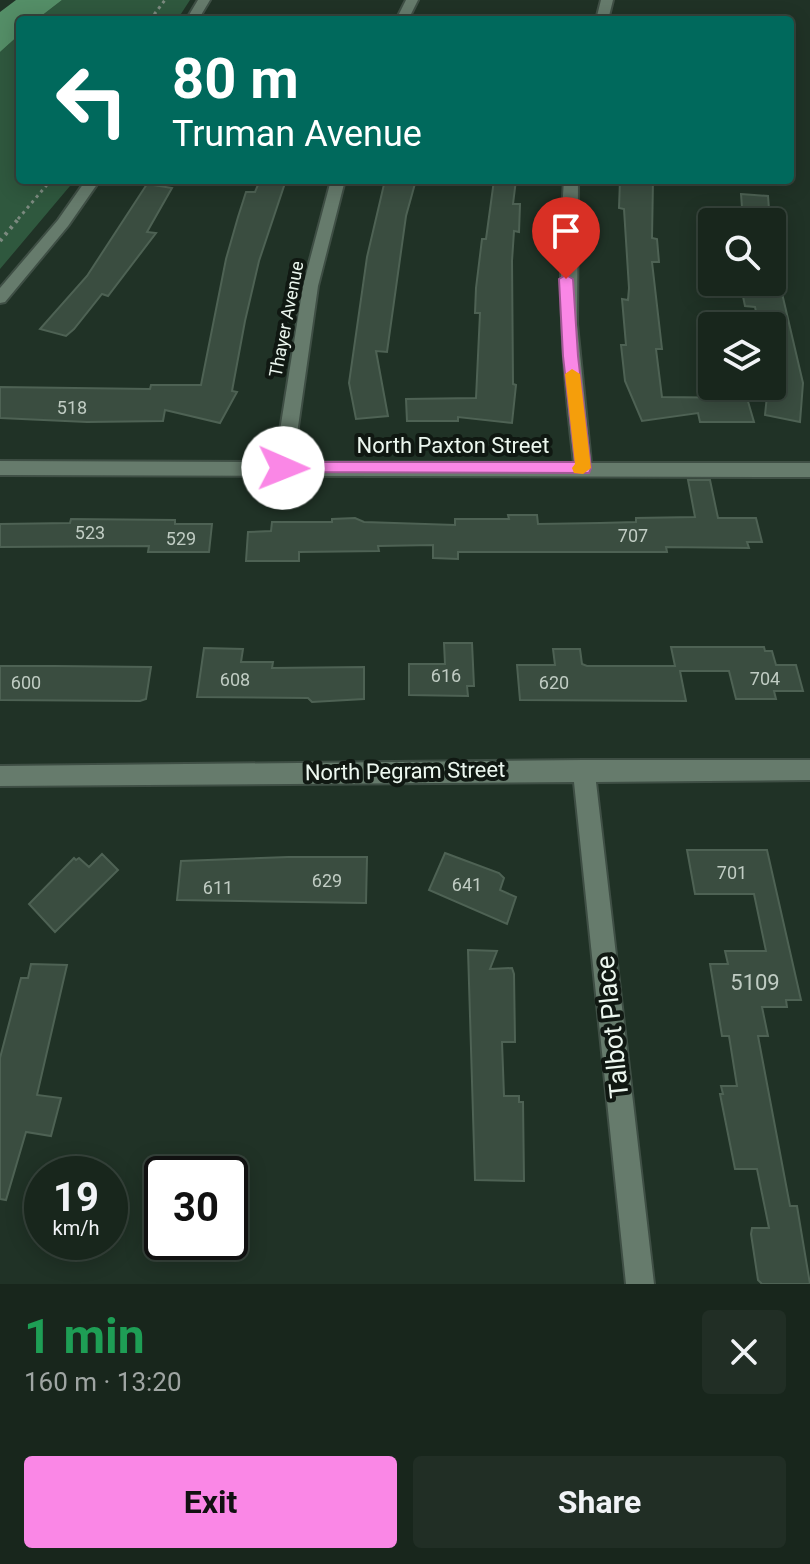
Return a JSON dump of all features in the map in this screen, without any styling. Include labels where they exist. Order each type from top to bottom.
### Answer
[{"type":"street","points":[[0,298],[56,232],[90,184]]},
{"type":"street","name":"Thayer Avenue","points":[[283,468],[306,311],[337,184]]},
{"type":"street","points":[[571,184],[565,255],[568,326],[583,468]]},
{"type":"street","name":"North Paxton Street","points":[[0,468],[810,470]]},
{"type":"street","name":"Talbot Place","points":[[584,770],[640,1284]]},
{"type":"street","name":"North Pegram Street","points":[[0,776],[810,770]]},
{"type":"path","points":[[0,241],[48,184]]},
{"type":"shaded area","points":[[16,0],[62,0],[41,16],[16,16],[16,38],[0,52],[0,12]]},
{"type":"shaded area","points":[[62,0],[190,0],[180,16],[41,16]]},
{"type":"shaded area","points":[[16,38],[16,184],[72,184],[0,269],[0,52]]},
{"type":"building","points":[[147,184],[172,188],[147,232],[156,233],[108,296],[102,294],[66,336],[40,329],[87,276]]},
{"type":"building","points":[[258,184],[285,184],[259,261],[245,321],[232,391],[237,392],[220,423],[165,410],[163,421],[0,418],[0,387],[150,389],[151,385],[201,385],[226,259],[246,192],[255,192]]},
{"type":"building","points":[[384,184],[415,184],[406,216],[387,352],[376,351],[388,416],[356,419],[349,383],[367,257]]},
{"type":"building","points":[[493,184],[516,184],[513,204],[520,204],[519,232],[514,231],[512,261],[513,384],[516,385],[512,423],[458,417],[458,421],[407,421],[406,399],[476,398],[480,313],[475,313],[476,288],[482,239],[486,239]]},
{"type":"building","points":[[620,184],[653,184],[652,238],[657,239],[659,262],[652,262],[662,349],[656,349],[662,397],[748,400],[754,422],[700,422],[698,413],[642,421],[625,381],[621,345],[626,345],[622,299],[628,300],[629,288],[624,209],[619,208]]},
{"type":"building","points":[[741,194],[768,196],[769,208],[742,208]]},
{"type":"building","points":[[743,296],[783,296],[803,383],[800,422],[765,415],[767,400],[786,400],[786,312],[756,312],[755,307],[745,306]]},
{"type":"building","points":[[688,480],[710,480],[718,518],[756,518],[762,542],[747,542],[749,548],[666,547],[667,552],[458,552],[458,559],[433,558],[433,545],[378,546],[379,551],[299,552],[299,561],[246,561],[248,532],[271,531],[272,522],[332,522],[332,519],[355,518],[364,522],[455,525],[455,519],[509,519],[508,515],[537,515],[538,524],[695,517]]},
{"type":"building","points":[[71,519],[175,520],[175,524],[212,524],[209,552],[148,552],[149,546],[0,547],[0,524],[70,523]]},
{"type":"building","points":[[444,643],[472,643],[474,686],[467,686],[468,696],[409,695],[409,664],[445,664]]},
{"type":"building","points":[[671,647],[764,647],[765,651],[772,651],[776,665],[796,665],[803,691],[774,691],[776,699],[736,699],[729,671],[680,671],[686,701],[520,700],[517,665],[555,665],[553,649],[580,649],[582,664],[587,666],[675,666]]},
{"type":"building","points":[[204,648],[243,649],[241,662],[273,662],[272,668],[364,667],[364,699],[312,702],[308,698],[197,697]]},
{"type":"building","points":[[0,666],[151,667],[146,699],[140,701],[0,700]]},
{"type":"building","points":[[687,850],[767,850],[801,1000],[786,1000],[787,1007],[762,1007],[768,1036],[758,1036],[790,1206],[797,1206],[810,1284],[762,1284],[758,1280],[752,1228],[769,1228],[757,1169],[735,1169],[720,1094],[723,1094],[721,1086],[737,1086],[729,1036],[722,1036],[710,964],[728,964],[725,951],[766,951],[754,894],[695,894]]},
{"type":"building","points":[[445,853],[499,873],[504,878],[500,890],[516,897],[507,924],[429,890]]},
{"type":"building","points":[[102,854],[118,870],[55,932],[29,904],[74,858],[79,858],[89,867]]},
{"type":"building","points":[[367,857],[366,903],[177,900],[181,861]]},
{"type":"building","points":[[468,950],[497,951],[490,969],[512,968],[514,974],[515,1042],[502,1042],[504,1096],[519,1096],[519,1102],[523,1102],[524,1181],[475,1180]]},
{"type":"building","points":[[31,964],[67,965],[37,1095],[61,1098],[51,1136],[26,1132],[6,1200],[0,1199],[0,1058],[21,978],[28,978]]},
{"type":"slow traffic","points":[[572,374],[583,468],[580,468]]},
{"type":"route","points":[[283,468],[583,468],[566,279]]}]
